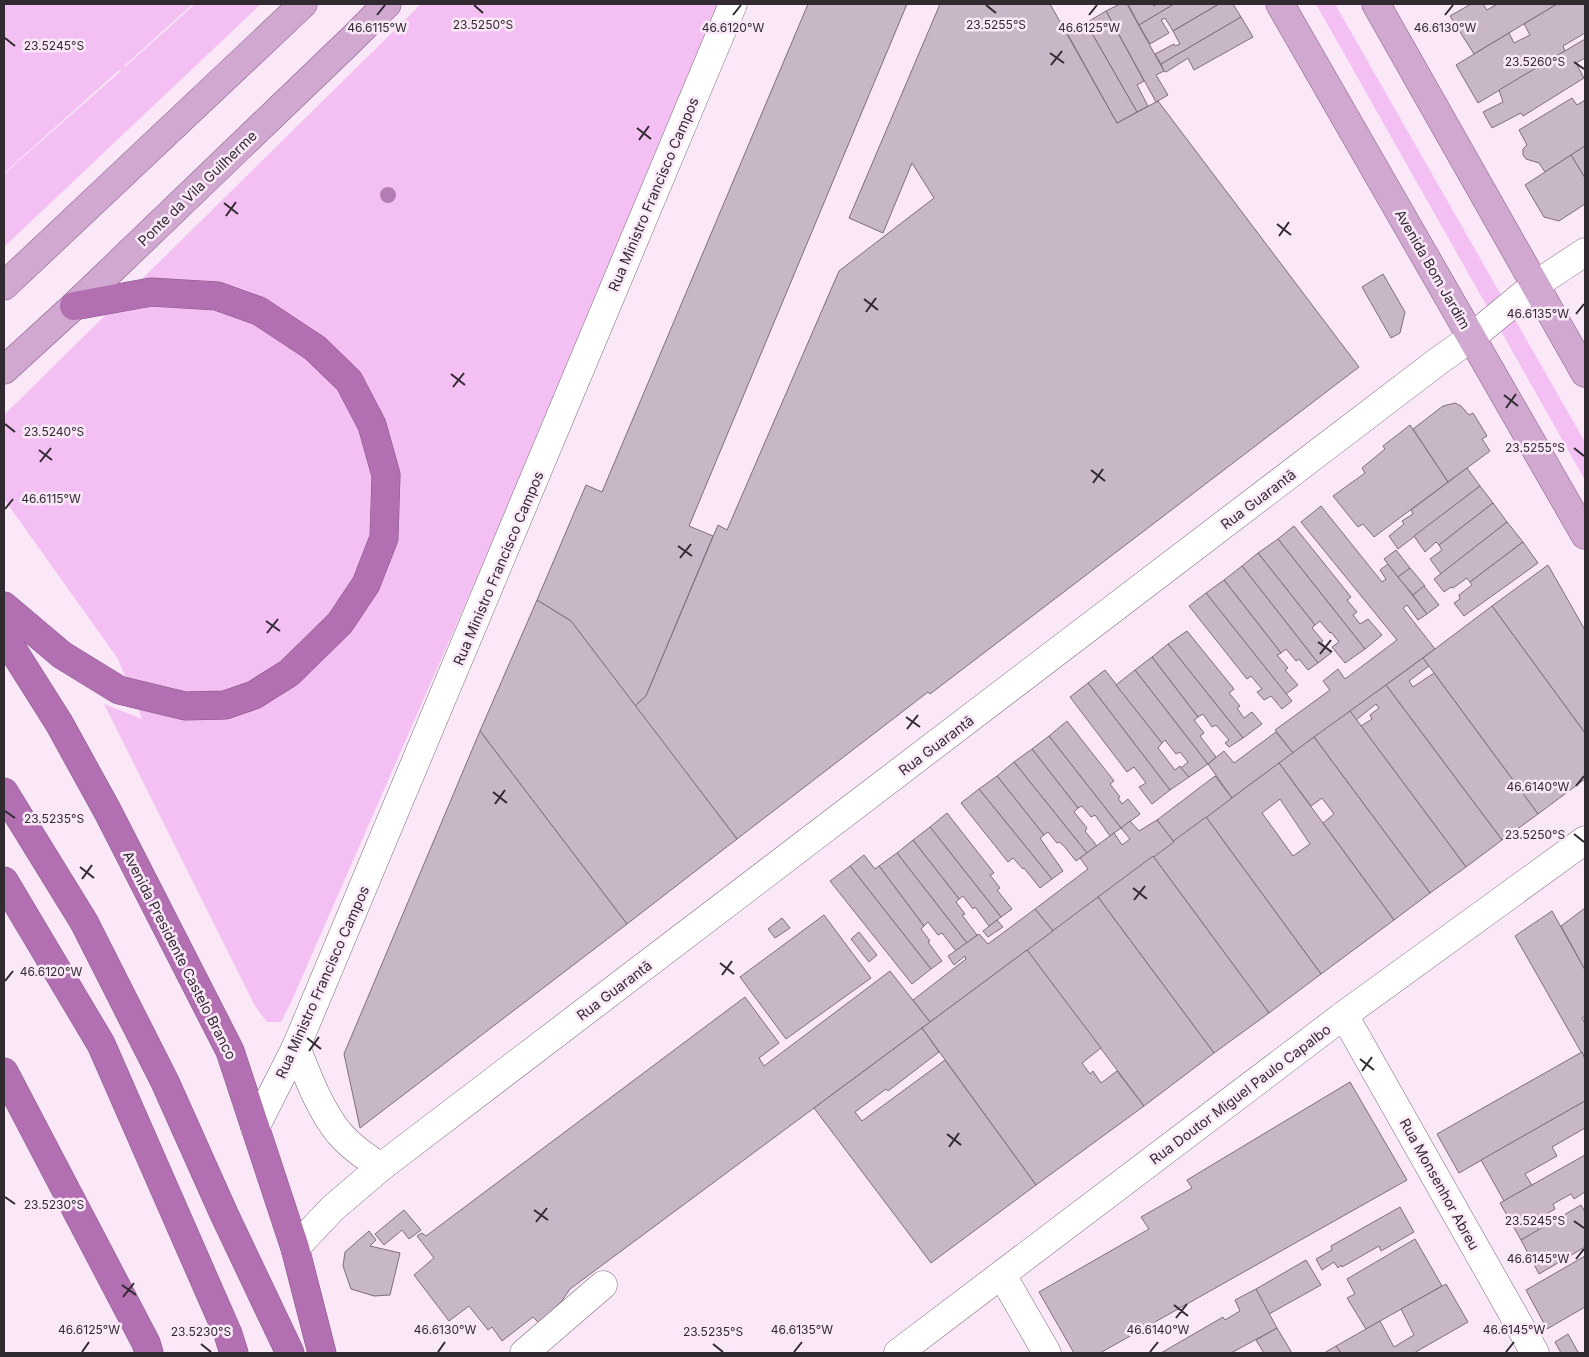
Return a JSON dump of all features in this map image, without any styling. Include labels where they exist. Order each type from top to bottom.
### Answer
[{"type":"highway","points":[[4,606],[62,655],[119,690],[185,706],[225,705],[254,695],[290,673],[340,623],[366,584],[384,538],[386,475],[372,425],[349,381],[315,348],[259,311],[217,296],[151,292],[74,306]]},
{"type":"highway","name":"Avenida Presidente Castelo Branco","points":[[4,636],[59,723],[108,812],[230,1051],[295,1248],[322,1353]]},
{"type":"highway","points":[[4,792],[84,922],[166,1082],[224,1214],[290,1353]]},
{"type":"highway","points":[[4,881],[101,1044],[228,1334],[234,1353]]},
{"type":"highway","points":[[4,1072],[142,1334],[149,1353]]},
{"type":"main road","points":[[4,286],[303,4]]},
{"type":"main road","name":"Ponte da Vila Guilherme","points":[[4,370],[74,306],[387,4]]},
{"type":"main road","name":"Avenida Bom Jardim","points":[[1280,4],[1585,535]]},
{"type":"main road","points":[[1376,4],[1585,373]]},
{"type":"street","name":"Rua Ministro Francisco Campos","points":[[255,1128],[296,1047],[425,743],[732,4]]},
{"type":"street","name":"Rua Guarantã","points":[[295,1248],[334,1208],[381,1167],[1437,362],[1472,338],[1535,285],[1585,252]]},
{"type":"street","name":"Rua Doutor Miguel Paulo Capalbo","points":[[898,1353],[1344,1015],[1585,840]]},
{"type":"street","name":"Rua Monsenhor Abreu","points":[[1344,1015],[1536,1353]]},
{"type":"street","points":[[296,1047],[318,1100],[340,1134],[359,1152],[381,1167]]},
{"type":"street","points":[[1002,1275],[1047,1353]]},
{"type":"street","points":[[524,1353],[602,1285]]},
{"type":"shaded area","points":[[4,4],[193,4],[125,67],[195,4],[261,4],[4,247],[4,174],[122,70],[118,71],[4,173]]},
{"type":"shaded area","points":[[421,4],[728,4],[292,1000],[281,1022],[267,1022],[255,1006],[104,704],[142,719],[118,659],[4,499],[4,415]]},
{"type":"shaded area","points":[[1316,4],[1335,4],[1585,442],[1585,480]]},
{"type":"building","points":[[808,4],[907,4],[689,526],[713,536],[646,696],[635,706],[571,621],[537,600],[586,485],[602,492]]},
{"type":"building","points":[[940,4],[1050,4],[1117,123],[1158,101],[1359,367],[930,694],[928,692],[737,839],[635,706],[646,696],[718,525],[727,530],[839,271],[934,198],[912,163],[883,233],[849,218]]},
{"type":"building","points":[[1120,4],[1127,4],[1164,71],[1156,75],[1168,95],[1156,102],[1106,11]]},
{"type":"building","points":[[1128,4],[1152,4],[1154,6],[1157,4],[1174,4],[1139,25]]},
{"type":"building","points":[[1174,4],[1219,4],[1173,31],[1165,18],[1161,20],[1169,33],[1150,44],[1139,25]]},
{"type":"building","points":[[1219,4],[1233,4],[1241,17],[1161,64],[1155,54],[1174,44],[1175,46],[1180,44],[1173,31]]},
{"type":"building","points":[[1471,4],[1483,4],[1487,10],[1497,4],[1557,4],[1474,54],[1450,16]]},
{"type":"building","points":[[1557,4],[1584,4],[1585,33],[1563,46],[1565,51],[1478,103],[1456,65],[1509,33],[1514,43],[1530,35],[1524,24]]},
{"type":"building","points":[[1106,11],[1144,81],[1137,85],[1148,106],[1137,112],[1086,23]]},
{"type":"building","points":[[1241,17],[1253,37],[1194,70],[1188,58],[1166,72],[1164,71],[1161,64]]},
{"type":"building","points":[[1086,23],[1137,112],[1117,123],[1067,33]]},
{"type":"building","points":[[1585,39],[1585,58],[1576,63],[1584,78],[1523,116],[1521,113],[1492,128],[1483,112],[1503,102],[1499,90]]},
{"type":"building","points":[[1572,98],[1577,105],[1585,100],[1585,146],[1545,172],[1539,163],[1526,159],[1523,155],[1523,149],[1527,145],[1519,130]]},
{"type":"building","points":[[1585,146],[1585,178],[1571,155]]},
{"type":"building","points":[[1571,155],[1585,178],[1585,204],[1559,221],[1544,217],[1525,185]]},
{"type":"building","points":[[1383,274],[1405,312],[1400,333],[1391,338],[1362,287]]},
{"type":"building","points":[[1455,403],[1461,406],[1469,415],[1473,413],[1487,436],[1482,439],[1490,451],[1448,482],[1413,429],[1443,406]]},
{"type":"building","points":[[1410,425],[1448,482],[1374,537],[1363,524],[1358,527],[1333,496],[1365,473],[1362,468],[1385,449],[1383,446]]},
{"type":"building","points":[[1467,468],[1480,486],[1398,549],[1389,536],[1404,524],[1402,521],[1413,514],[1411,510]]},
{"type":"building","points":[[1480,486],[1493,503],[1439,545],[1436,542],[1425,552],[1414,536]]},
{"type":"building","points":[[1493,503],[1507,522],[1441,574],[1430,559],[1442,550],[1439,545]]},
{"type":"building","points":[[1321,506],[1382,582],[1386,579],[1380,570],[1388,564],[1427,614],[1418,620],[1407,605],[1403,608],[1435,649],[1293,753],[1275,730],[1330,690],[1323,681],[1338,669],[1345,679],[1397,640],[1301,522]]},
{"type":"building","points":[[1507,522],[1523,542],[1470,582],[1467,578],[1444,592],[1434,579]]},
{"type":"building","points":[[1294,526],[1351,597],[1347,600],[1357,612],[1353,615],[1360,624],[1368,619],[1382,635],[1365,649],[1278,539]]},
{"type":"building","points":[[1278,539],[1365,649],[1345,663],[1332,647],[1339,642],[1320,621],[1315,625],[1258,553]]},
{"type":"building","points":[[1523,542],[1538,563],[1464,616],[1454,603],[1460,599],[1459,595],[1472,585],[1470,582]]},
{"type":"building","points":[[1396,550],[1410,568],[1398,577],[1384,559]]},
{"type":"building","points":[[1258,553],[1315,625],[1312,628],[1331,653],[1318,663],[1242,566]]},
{"type":"building","points":[[1548,565],[1585,630],[1585,733],[1492,606]]},
{"type":"building","points":[[1242,566],[1318,663],[1308,670],[1299,659],[1296,661],[1286,649],[1281,653],[1224,580]]},
{"type":"building","points":[[1410,568],[1425,586],[1413,595],[1398,577]]},
{"type":"building","points":[[1224,580],[1281,653],[1277,655],[1288,668],[1285,670],[1298,685],[1286,694],[1206,593]]},
{"type":"building","points":[[1424,586],[1439,605],[1427,614],[1413,595]]},
{"type":"building","points":[[1206,593],[1292,701],[1282,709],[1271,696],[1264,700],[1257,692],[1262,689],[1251,676],[1247,679],[1189,606]]},
{"type":"building","points":[[537,600],[571,621],[737,839],[627,924],[480,731]]},
{"type":"building","points":[[1492,606],[1585,733],[1585,779],[1538,814],[1423,658]]},
{"type":"building","points":[[1187,631],[1234,689],[1229,693],[1240,706],[1237,708],[1244,718],[1252,712],[1262,724],[1243,738],[1168,644]]},
{"type":"building","points":[[1168,644],[1243,738],[1229,747],[1225,743],[1229,740],[1216,725],[1212,727],[1203,714],[1198,717],[1152,657]]},
{"type":"building","points":[[1152,657],[1198,717],[1194,720],[1204,733],[1200,736],[1216,757],[1208,764],[1135,670]]},
{"type":"building","points":[[1423,658],[1429,666],[1409,681],[1413,687],[1434,673],[1538,814],[1502,840],[1386,685]]},
{"type":"building","points":[[1105,670],[1162,743],[1158,748],[1175,770],[1180,766],[1189,777],[1170,790],[1088,683]]},
{"type":"building","points":[[1135,670],[1208,764],[1189,777],[1181,768],[1188,762],[1180,752],[1176,754],[1165,740],[1162,743],[1116,685]]},
{"type":"building","points":[[1088,683],[1170,790],[1152,804],[1139,787],[1146,783],[1134,767],[1127,772],[1070,697]]},
{"type":"building","points":[[1386,685],[1502,840],[1466,867],[1361,726],[1372,719],[1370,715],[1379,708],[1376,704],[1356,720],[1350,711]]},
{"type":"building","points":[[1350,711],[1466,867],[1430,893],[1314,737]]},
{"type":"building","points":[[1067,721],[1114,781],[1110,784],[1120,797],[1118,798],[1122,804],[1128,799],[1140,814],[1121,828],[1049,736]]},
{"type":"building","points":[[480,731],[627,924],[360,1128],[344,1054]]},
{"type":"building","points":[[1276,732],[1293,753],[1232,798],[1208,764],[1224,751],[1234,763]]},
{"type":"building","points":[[1049,736],[1121,828],[1110,836],[1095,815],[1091,817],[1082,806],[1078,808],[1032,749]]},
{"type":"building","points":[[1314,737],[1430,893],[1394,920],[1323,823],[1334,814],[1322,798],[1311,806],[1279,763]]},
{"type":"building","points":[[1032,749],[1078,808],[1074,812],[1087,828],[1085,831],[1097,846],[1087,853],[1014,762]]},
{"type":"building","points":[[1014,762],[1087,853],[1076,861],[1064,846],[1059,842],[1057,843],[1048,832],[1044,835],[997,776]]},
{"type":"building","points":[[1279,763],[1394,920],[1321,974],[1206,817]],"holes":[[[1280,799],[1310,844],[1293,856],[1262,813]]]},
{"type":"building","points":[[997,776],[1044,835],[1040,838],[1063,871],[1052,879],[979,789]]},
{"type":"building","points":[[1215,776],[1232,798],[1174,842],[1157,820]]},
{"type":"building","points":[[979,789],[1052,879],[1040,888],[1013,858],[1008,862],[961,803]]},
{"type":"building","points":[[947,813],[994,873],[990,875],[1000,888],[997,890],[1012,909],[1001,917],[930,827]]},
{"type":"building","points":[[1206,817],[1321,974],[1269,1013],[1153,856]]},
{"type":"building","points":[[1157,820],[1174,842],[1053,931],[1035,909],[1088,869],[1080,858],[1114,833],[1122,845],[1130,839],[1121,828],[1130,821],[1139,831]]},
{"type":"building","points":[[930,827],[1001,917],[989,926],[975,907],[973,909],[963,896],[959,899],[913,840]]},
{"type":"building","points":[[913,840],[959,899],[956,902],[965,914],[962,915],[977,935],[967,943],[897,853]]},
{"type":"building","points":[[897,853],[967,943],[956,951],[942,933],[938,935],[928,922],[924,926],[879,866]]},
{"type":"building","points":[[864,855],[875,869],[879,866],[924,926],[921,929],[942,961],[931,969],[850,866]]},
{"type":"building","points":[[1153,856],[1269,1013],[1214,1053],[1098,897]]},
{"type":"building","points":[[850,866],[931,969],[912,984],[830,881]]},
{"type":"building","points":[[1098,897],[1214,1053],[1144,1106],[1027,950]]},
{"type":"building","points":[[1585,908],[1585,970],[1561,926]]},
{"type":"building","points":[[1035,909],[1053,931],[930,1022],[913,1000],[966,959],[965,956],[954,965],[948,956],[979,934],[988,944]]},
{"type":"building","points":[[1552,911],[1585,970],[1585,1016],[1582,1018],[1585,1023],[1585,1059],[1515,936]]},
{"type":"building","points":[[824,915],[871,978],[786,1039],[740,977]]},
{"type":"building","points":[[782,918],[790,928],[775,938],[768,929]]},
{"type":"building","points":[[997,920],[1003,927],[988,937],[983,931]]},
{"type":"building","points":[[859,932],[877,955],[869,962],[851,939]]},
{"type":"building","points":[[1027,950],[1101,1048],[1082,1063],[1090,1074],[1093,1071],[1101,1083],[1117,1071],[1144,1106],[1036,1185],[922,1028]]},
{"type":"building","points":[[890,971],[930,1022],[570,1289],[561,1302],[539,1323],[533,1317],[502,1341],[492,1327],[488,1330],[469,1306],[449,1321],[414,1275],[434,1258],[417,1236],[422,1233],[426,1236],[745,997],[779,1043],[759,1058],[764,1066]]},
{"type":"building","points":[[922,1028],[939,1052],[888,1091],[886,1089],[855,1112],[862,1121],[945,1060],[1036,1185],[931,1263],[814,1108]]},
{"type":"building","points":[[1582,1052],[1585,1059],[1585,1101],[1459,1173],[1437,1134]]},
{"type":"building","points":[[1350,1082],[1407,1180],[1100,1353],[1074,1353],[1039,1292],[1149,1229],[1141,1217],[1192,1188],[1187,1180]]},
{"type":"building","points":[[1585,1101],[1585,1128],[1552,1147],[1557,1156],[1525,1174],[1532,1185],[1504,1201],[1481,1160]]},
{"type":"building","points":[[1585,1155],[1585,1192],[1574,1199],[1571,1194],[1553,1204],[1555,1209],[1534,1221],[1539,1230],[1521,1240],[1500,1203]]},
{"type":"building","points":[[1581,1205],[1585,1212],[1585,1247],[1539,1274],[1521,1240]]},
{"type":"building","points":[[1400,1207],[1414,1232],[1381,1251],[1379,1246],[1342,1267],[1341,1265],[1338,1268],[1334,1262],[1322,1270],[1316,1259],[1332,1250],[1331,1246]]},
{"type":"building","points":[[404,1210],[421,1230],[409,1239],[402,1230],[384,1245],[375,1234]]},
{"type":"building","points":[[369,1231],[376,1240],[370,1246],[400,1253],[390,1295],[374,1296],[351,1289],[343,1266],[345,1252]]},
{"type":"building","points":[[1415,1239],[1442,1286],[1366,1329],[1347,1298],[1355,1294],[1347,1279]]},
{"type":"building","points":[[1585,1256],[1585,1307],[1547,1329],[1526,1290]]},
{"type":"building","points":[[1306,1260],[1321,1285],[1269,1314],[1256,1289]]},
{"type":"building","points":[[1446,1284],[1468,1322],[1414,1353],[1341,1353],[1336,1346],[1380,1321],[1394,1347],[1414,1335],[1401,1309]]},
{"type":"building","points":[[1256,1289],[1277,1328],[1231,1353],[1161,1353],[1223,1317],[1225,1320],[1240,1311],[1235,1300]]},
{"type":"building","points":[[1277,1328],[1292,1353],[1264,1353],[1256,1340]]},
{"type":"building","points":[[1568,1334],[1578,1352],[1561,1353],[1555,1342]]},
{"type":"building","points":[[1336,1346],[1341,1353],[1324,1353]]}]
